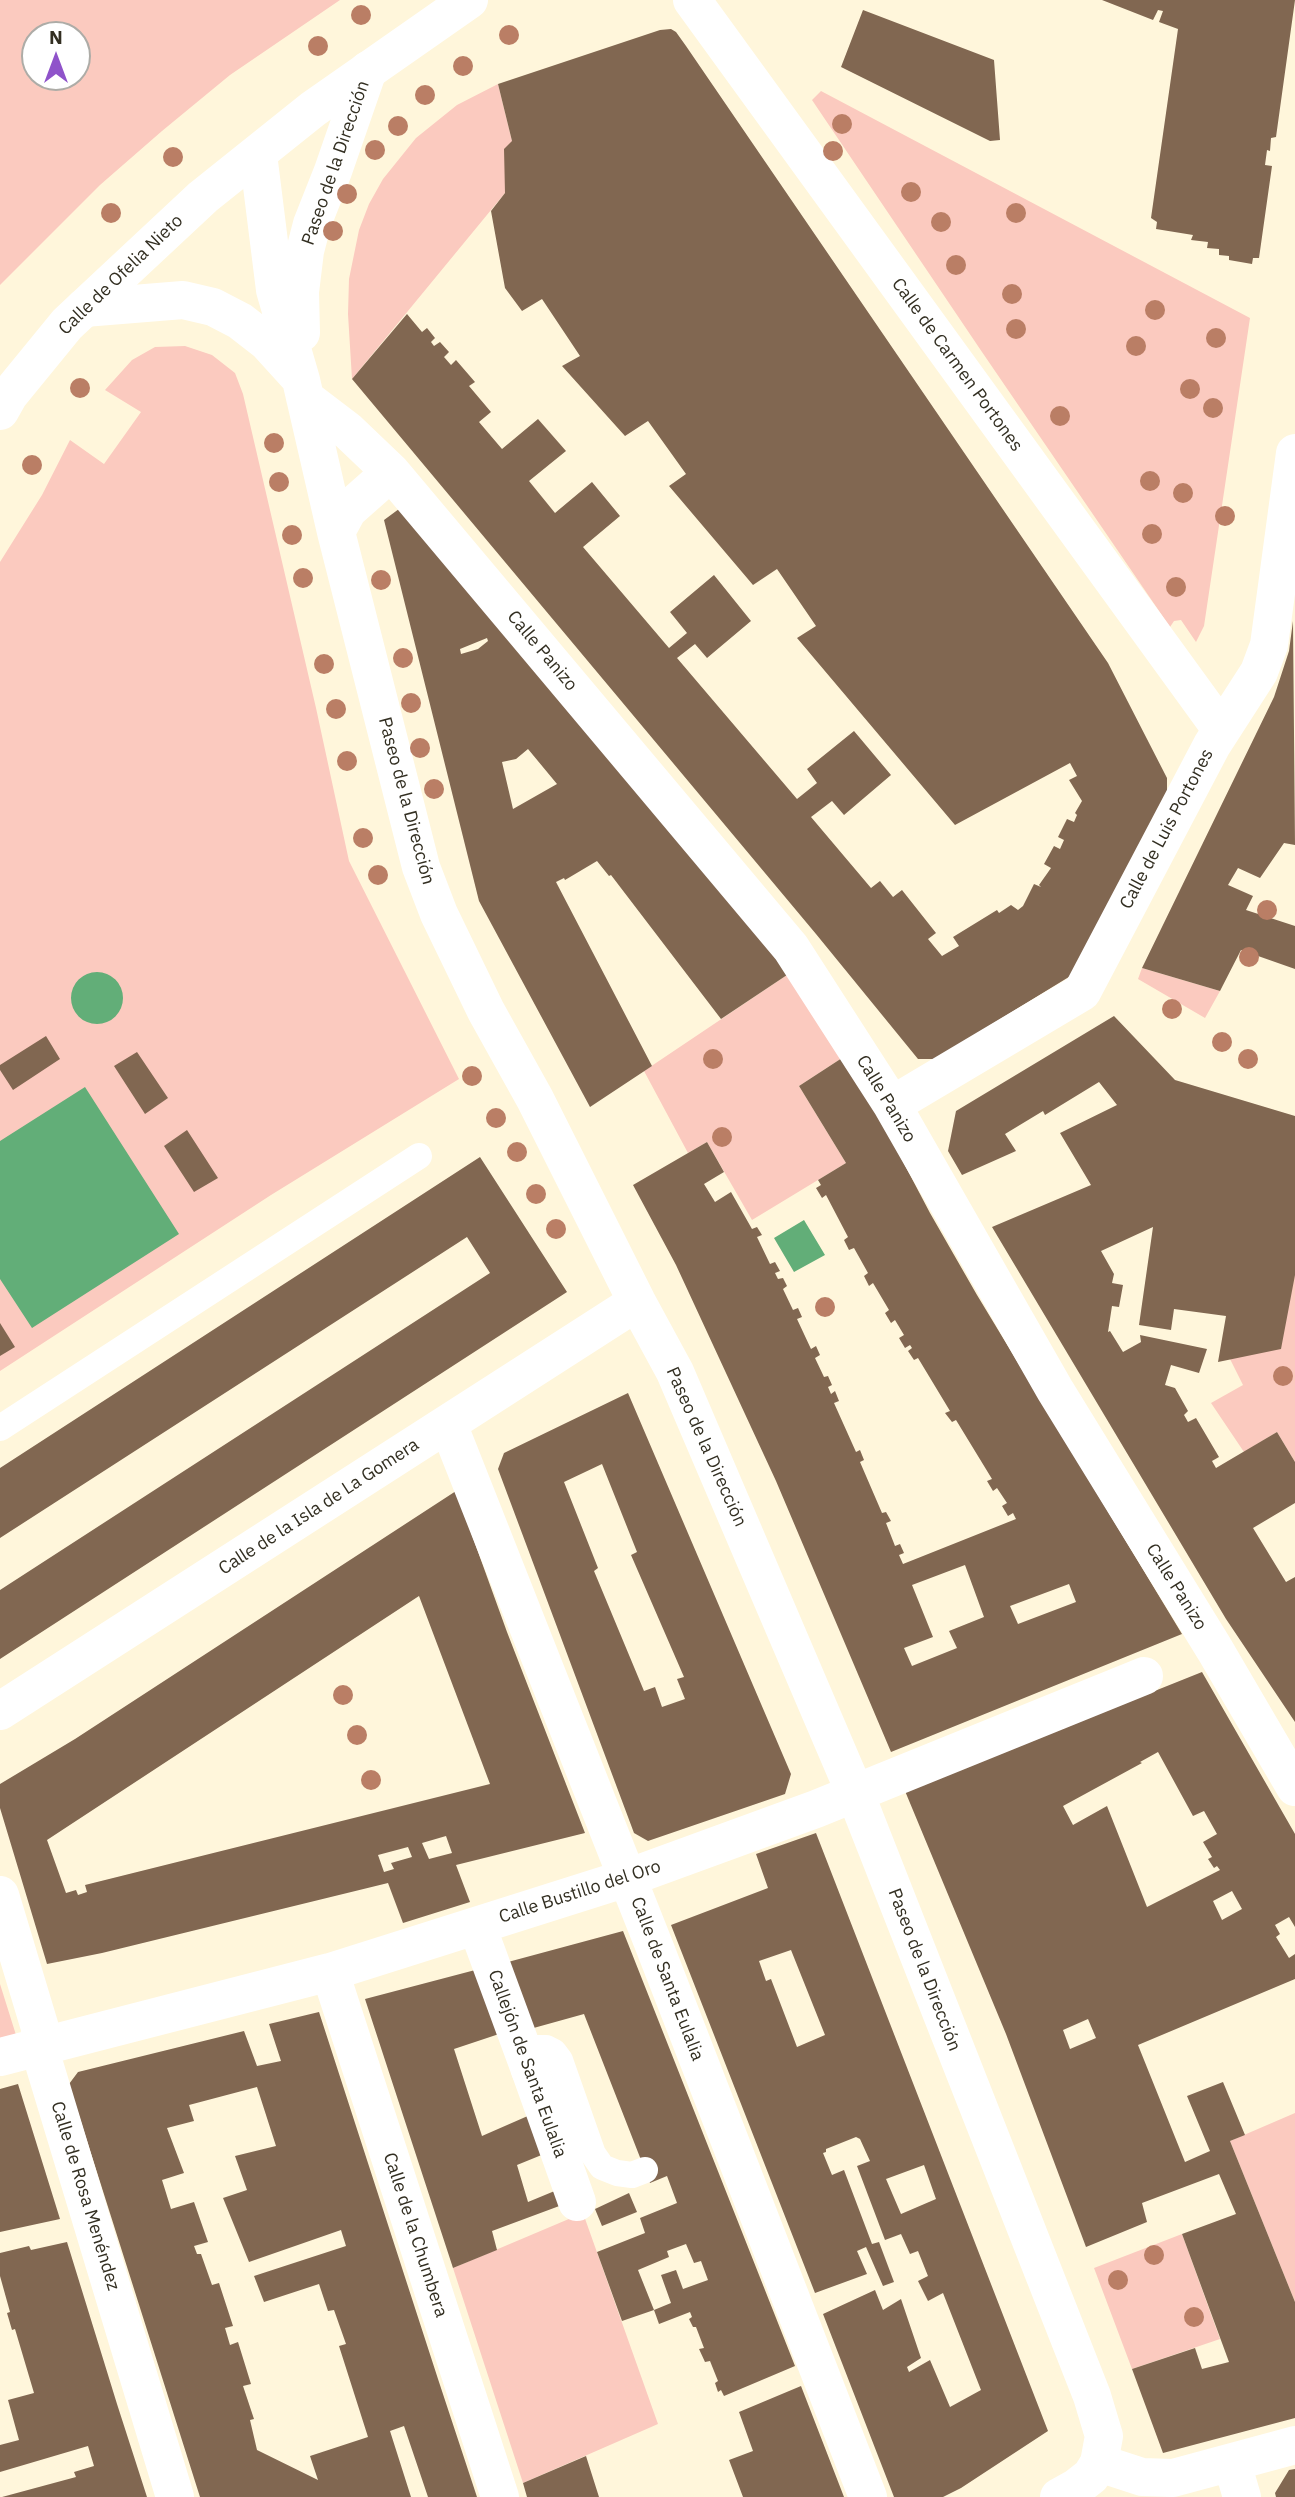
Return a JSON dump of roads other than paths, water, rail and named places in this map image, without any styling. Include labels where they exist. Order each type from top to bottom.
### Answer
[{"type":"street","name":"Paseo de la Dirección","points":[[468,0],[313,109],[258,154],[275,290],[303,389],[336,532],[421,867],[439,914],[486,1011],[535,1099],[636,1302],[674,1372],[855,1793],[1092,2396],[1104,2436],[1099,2463]]},
{"type":"street","name":"Calle de Carmen Portones","points":[[692,0],[1221,729]]},
{"type":"street","name":"Paseo de la Dirección","points":[[303,389],[300,292],[305,251],[312,224],[368,71]]},
{"type":"street","name":"Calle de Ofelia Nieto","points":[[0,411],[9,395],[45,350],[84,308],[203,197],[258,154]]},
{"type":"street","name":"Paseo de la Dirección","points":[[84,308],[183,300],[213,307],[240,321],[267,342],[303,389]]},
{"type":"street","name":"Calle Panizo","points":[[303,389],[391,472],[791,948],[892,1105],[1055,1390],[1295,1787]]},
{"type":"street","name":"Calle de Luis Portones","points":[[892,1105],[1082,992],[1221,729],[1259,672],[1269,645],[1295,453]]},
{"type":"street","points":[[336,532],[348,510],[391,472]]},
{"type":"street","name":"Calle de la Isla de La Gomera","points":[[0,1711],[636,1302]]},
{"type":"street","name":"Calle de Santa Eulalia","points":[[448,1424],[868,2497]]},
{"type":"street","name":"Calle Bustillo del Oro","points":[[0,2057],[330,1972],[627,1878],[855,1793],[1144,1676]]},
{"type":"street","name":"Calle de Rosa Menéndez","points":[[0,1895],[40,2028],[39,2047],[175,2497]]},
{"type":"street","name":"Callejón de Santa Eulalia","points":[[477,1926],[577,2202]]},
{"type":"street","name":"Calle de la Chumbera","points":[[330,1972],[500,2497]]},
{"type":"street","points":[[1059,2497],[1084,2482],[1099,2463],[1142,2477],[1237,2480],[1295,2445]]},
{"type":"lane","points":[[0,1427],[419,1156]]},
{"type":"lane","points":[[526,2062],[537,2048],[554,2052],[560,2060],[593,2154],[601,2167],[632,2175],[645,2170]]}]
